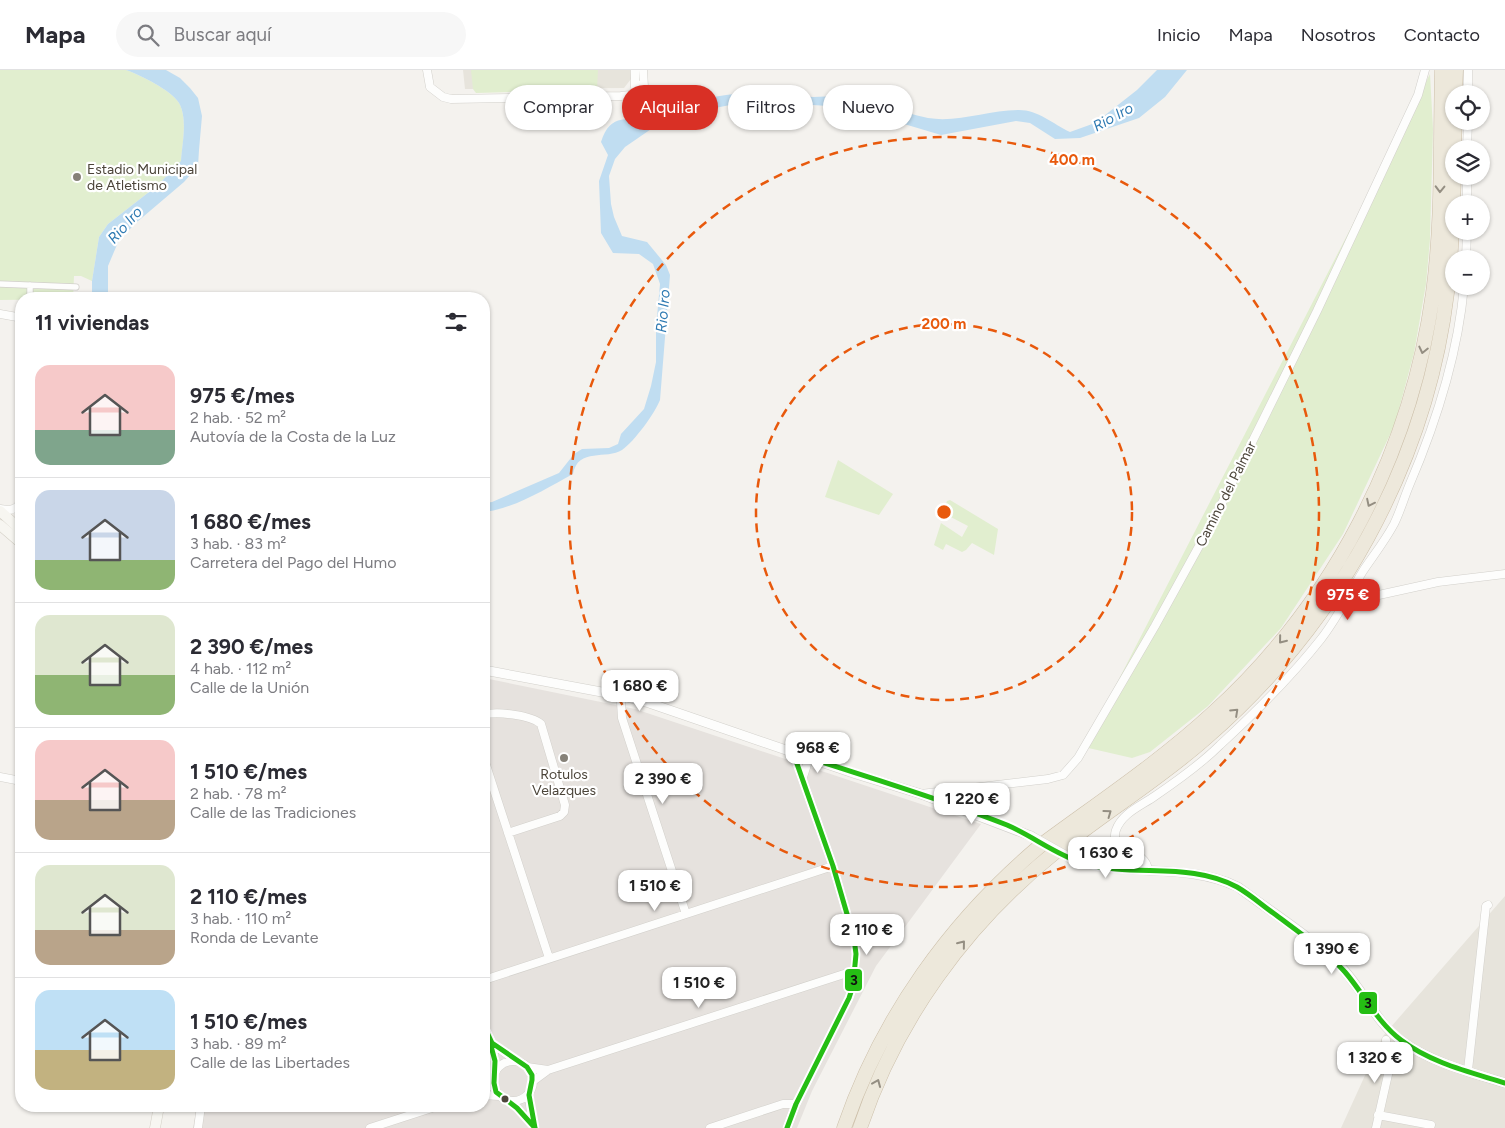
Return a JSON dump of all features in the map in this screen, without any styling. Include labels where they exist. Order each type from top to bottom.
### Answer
[{"type":"highway","points":[[844,1128],[875,1054],[899,1010],[938,952],[972,910],[1034,852],[1162,757],[1234,694],[1266,660],[1293,626],[1324,583],[1350,542],[1386,467],[1406,411],[1423,349],[1437,257],[1442,70]]},
{"type":"highway","points":[[1456,70],[1456,85]]},
{"type":"highway","points":[[860,1128],[878,1080],[912,1016],[942,970],[972,932],[1012,890],[1053,854],[1177,762],[1244,703],[1278,667],[1307,632],[1346,575],[1390,494],[1419,418],[1429,384],[1447,294],[1453,226],[1454,185]]},
{"type":"main road","points":[[0,510],[15,524]]},
{"type":"main road","points":[[0,525],[15,539]]},
{"type":"main road","points":[[155,1128],[158,1112]]},
{"type":"street","points":[[427,70],[430,87],[443,97],[451,99],[622,96]]},
{"type":"street","points":[[635,70],[638,85]]},
{"type":"street","points":[[639,85],[642,70]]},
{"type":"street","name":"Camino del Palmar","points":[[921,794],[1048,780],[1063,775],[1078,758],[1151,634],[1214,519],[1278,392],[1418,95],[1425,70]]},
{"type":"street","points":[[1468,70],[1468,85]]},
{"type":"street","points":[[0,284],[76,286]]},
{"type":"street","points":[[30,285],[30,292]]},
{"type":"street","points":[[1148,870],[1140,855],[1120,847],[1116,840],[1115,832],[1120,822],[1128,813],[1155,796],[1218,747],[1290,676],[1321,639],[1394,524],[1435,421],[1445,383],[1463,295]]},
{"type":"street","points":[[0,314],[15,317]]},
{"type":"street","points":[[0,510],[12,510],[15,508]]},
{"type":"street","points":[[1342,608],[1356,600],[1438,582],[1505,574]]},
{"type":"street","points":[[490,671],[649,702],[808,762],[921,794],[1031,836],[1070,858],[1096,866],[1197,873],[1222,880],[1238,887],[1333,960],[1351,979],[1381,1023],[1397,1037],[1426,1055],[1505,1083]]},
{"type":"street","points":[[622,696],[622,718],[686,914]]},
{"type":"street","points":[[490,714],[499,713],[535,720],[541,724],[565,805],[564,812],[560,816],[508,833]]},
{"type":"street","points":[[787,1128],[796,1104],[849,998],[853,986],[856,954],[854,938],[833,866],[797,758]]},
{"type":"street","points":[[803,777],[808,762]]},
{"type":"street","points":[[0,778],[15,780]]},
{"type":"street","points":[[490,784],[508,833],[548,958]]},
{"type":"street","points":[[490,978],[833,866]]},
{"type":"street","points":[[1468,1070],[1486,906],[1488,905]]},
{"type":"street","points":[[533,1081],[548,1070],[844,974],[854,974]]},
{"type":"street","points":[[490,1039],[496,1071],[493,1082],[495,1091],[499,1096]]},
{"type":"street","points":[[1376,1128],[1389,1070],[1386,1040]]},
{"type":"street","points":[[492,1043],[527,1067],[548,1070]]},
{"type":"street","points":[[496,1071],[506,1063],[518,1062]]},
{"type":"street","points":[[527,1067],[533,1081],[529,1094],[533,1125]]},
{"type":"street","points":[[510,1101],[523,1098],[529,1094]]},
{"type":"street","points":[[490,1095],[499,1096],[510,1101],[533,1125]]},
{"type":"street","points":[[710,1128],[783,1104],[796,1104]]},
{"type":"street","points":[[198,1128],[200,1112]]},
{"type":"street","points":[[370,1128],[419,1112]]},
{"type":"street","points":[[1378,1116],[1431,1125]]},
{"type":"shaded area","points":[[463,70],[630,70],[631,79],[626,85],[622,85],[622,88],[612,88],[612,85],[505,85],[505,89],[465,89]]},
{"type":"shaded area","points":[[490,679],[635,709],[981,824],[876,966],[812,1091],[797,1128],[193,1128],[196,1112],[490,1112]]},
{"type":"shaded area","points":[[1505,896],[1505,1128],[1341,1128],[1383,1036]]},
{"type":"green space","points":[[0,70],[126,70],[147,79],[175,98],[182,109],[183,116],[184,132],[181,162],[158,185],[108,224],[99,237],[92,281],[81,276],[74,276],[73,292],[15,292],[15,300],[0,300]]},
{"type":"green space","points":[[471,70],[598,70],[597,85],[505,85],[505,92],[476,93],[473,89]]},
{"type":"green space","points":[[1430,74],[1433,129],[1430,239],[1426,284],[1414,353],[1395,424],[1343,534],[1281,628],[1208,706],[1150,752],[1132,758],[1084,747]]},
{"type":"green space","points":[[838,460],[893,494],[879,515],[825,497]]},
{"type":"green space","points":[[950,500],[998,529],[994,555],[972,543],[962,552],[946,544],[943,550],[934,545],[941,523],[962,537],[968,526],[943,513],[947,501]]},
{"type":"water","name":"Rio Iro","points":[[126,70],[166,70],[180,78],[198,98],[202,116],[198,166],[184,182],[119,240],[108,266],[108,292],[92,292],[99,237],[108,224],[158,185],[181,161],[184,124],[182,109],[175,98],[147,79]]},
{"type":"water","name":"Rio Iro","points":[[1157,70],[1187,70],[1165,97],[1139,118],[1080,138],[1055,139],[1030,123],[1016,121],[941,135],[913,127],[913,114],[928,118],[951,119],[1019,110],[1033,112],[1070,132],[1095,123],[1137,90]]},
{"type":"water","points":[[728,95],[728,105],[718,107],[718,97]]},
{"type":"water","points":[[813,97],[823,97],[823,106],[813,105]]},
{"type":"water","name":"Rio Iro","points":[[621,120],[622,130],[650,130],[625,147],[615,159],[609,176],[614,217],[622,236],[647,242],[666,265],[670,275],[660,400],[644,427],[622,450],[616,453],[587,457],[576,466],[573,474],[541,492],[519,502],[490,511],[490,502],[559,473],[574,454],[582,449],[609,448],[618,444],[621,434],[644,409],[656,362],[656,328],[660,284],[653,264],[639,254],[613,253],[601,233],[599,181],[608,155],[601,142],[607,130],[612,130],[612,124]]},
{"type":"transit line","name":"3","points":[[787,1128],[796,1104],[849,998],[853,986],[856,954],[854,938],[833,866],[796,761],[797,754],[981,815],[1017,829],[1073,860],[1102,867],[1200,874],[1219,879],[1237,887],[1329,956],[1352,980],[1385,1025],[1401,1040],[1438,1061],[1505,1083]]},
{"type":"transit line","name":"3","points":[[490,1039],[492,1043],[527,1067],[532,1075],[529,1095],[535,1128]]},
{"type":"transit line","name":"3","points":[[490,1042],[495,1061],[494,1083],[496,1092],[517,1108],[535,1128]]},
{"type":"place","name":"Estadio Municipal de Atletismo","points":[[77,177]]},
{"type":"place","name":"Rotulos Velazques","points":[[564,758]]}]
